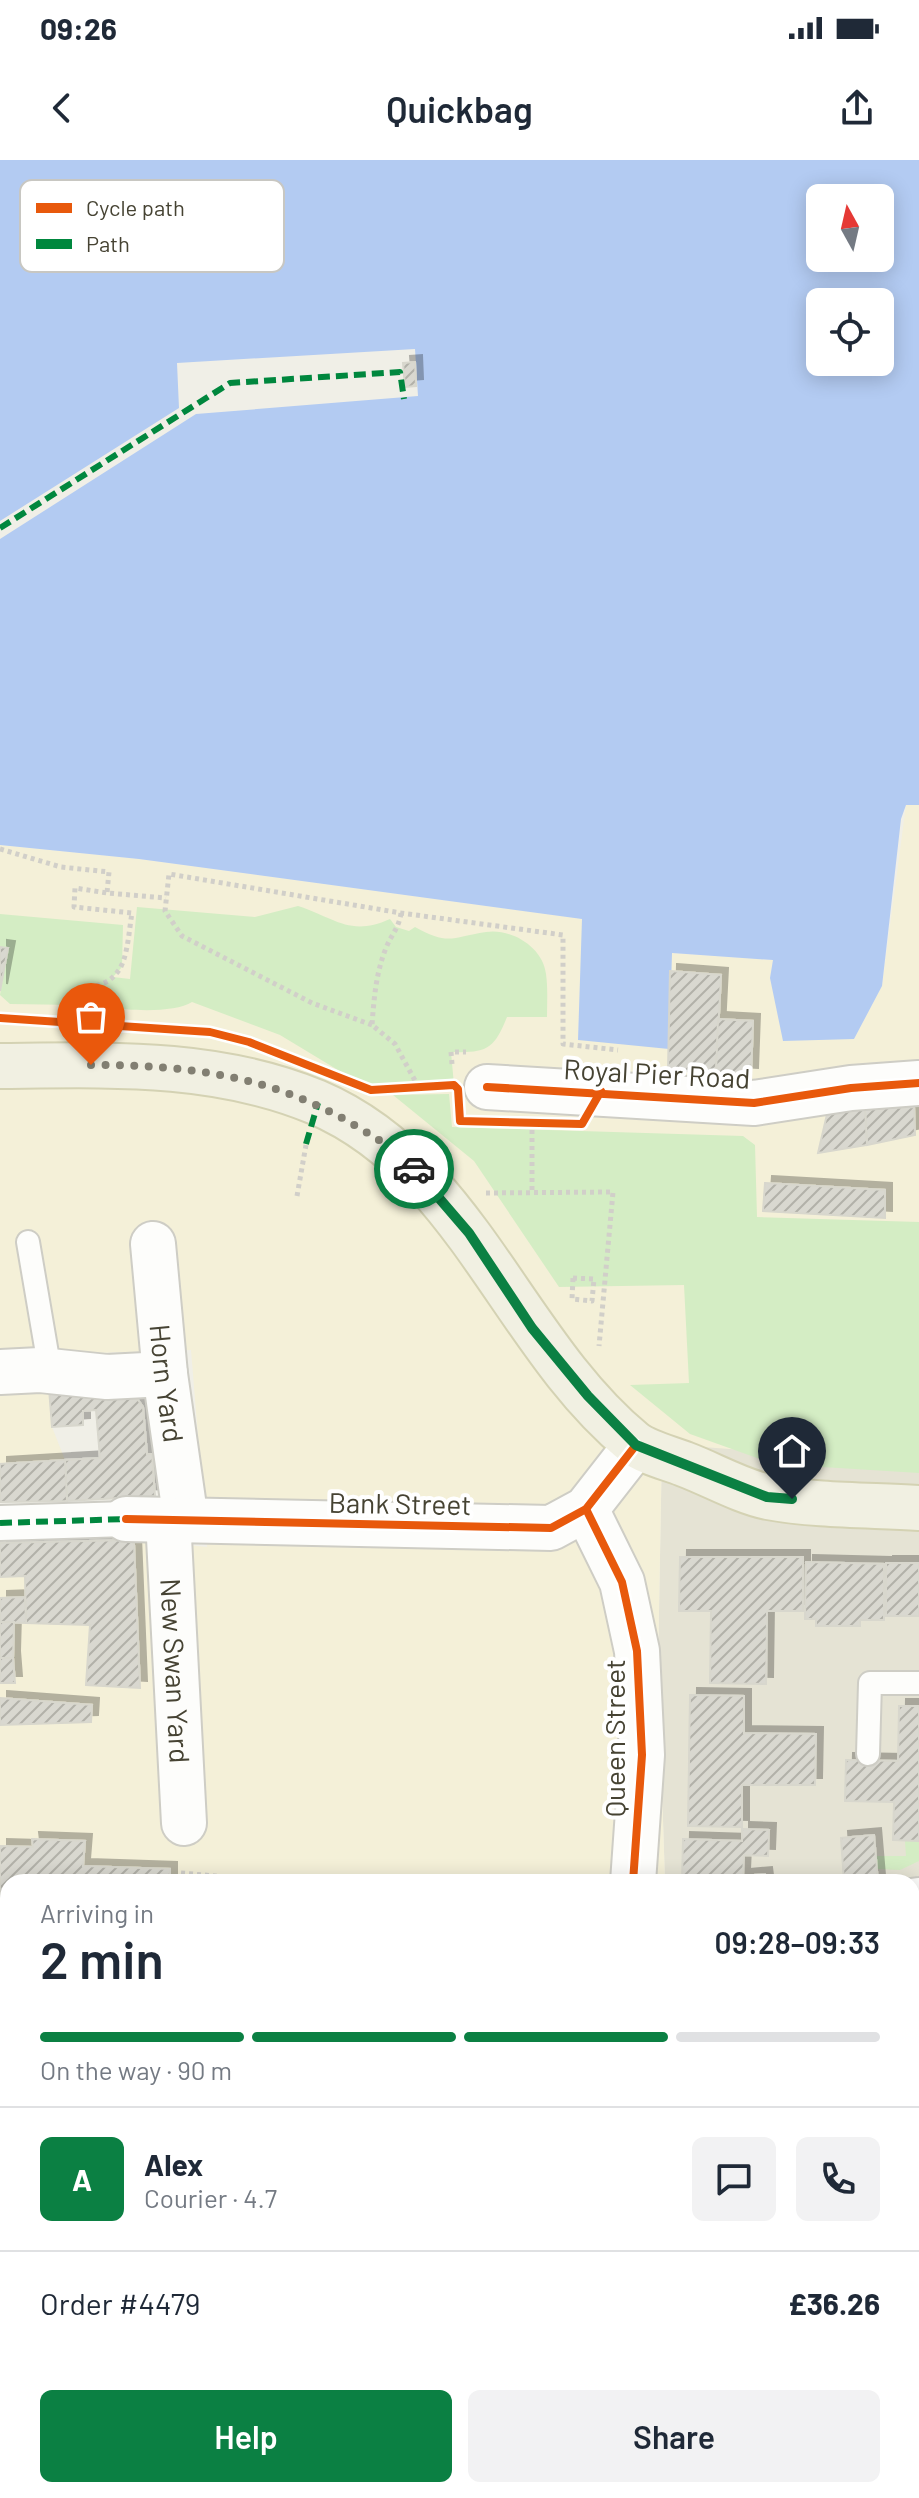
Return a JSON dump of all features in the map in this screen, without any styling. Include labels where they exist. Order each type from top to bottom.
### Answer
[{"type":"main road","points":[[0,1066],[152,1065],[250,1080],[318,1103],[399,1153],[469,1233],[532,1328],[588,1396],[636,1445],[767,1497],[919,1508]]},
{"type":"street","name":"Royal Pier Road","points":[[487,1087],[754,1103],[851,1088],[919,1083]]},
{"type":"street","name":"Horn Yard","points":[[153,1244],[165,1374],[160,1520]]},
{"type":"street","points":[[0,1372],[50,1371],[107,1377],[165,1374]]},
{"type":"street","name":"Bank Street","points":[[0,1523],[160,1520],[551,1528],[586,1509],[636,1445]]},
{"type":"street","name":"Queen Street","points":[[586,1509],[622,1582],[637,1651],[642,1747],[634,1874]]},
{"type":"street","name":"New Swan Yard","points":[[160,1520],[184,1823]]},
{"type":"lane","points":[[28,1242],[50,1371]]},
{"type":"lane","points":[[868,1754],[870,1683],[919,1683]]},
{"type":"path","points":[[0,849],[61,867],[109,872],[107,893]]},
{"type":"path","points":[[418,1086],[395,1044],[372,1025],[312,1003],[182,936],[165,911],[169,874],[401,913],[563,935],[563,1044],[625,1051]]},
{"type":"path","points":[[77,1023],[75,999],[79,993],[113,978],[122,967],[132,913],[74,907],[75,888],[166,898]]},
{"type":"path","points":[[372,1025],[379,969],[387,944],[399,928],[401,913]]},
{"type":"path","points":[[61,1022],[91,1024]]},
{"type":"path","points":[[405,1087],[430,1086]]},
{"type":"path","points":[[519,1121],[545,1122]]},
{"type":"path","points":[[532,1190],[533,1121]]},
{"type":"path","points":[[297,1196],[306,1144]]},
{"type":"path","points":[[477,1193],[532,1190],[613,1192],[598,1358]]},
{"type":"path","points":[[573,1278],[594,1279],[593,1290],[592,1301],[572,1299],[573,1278]]},
{"type":"path","points":[[593,1290],[604,1291]]},
{"type":"shaded area","points":[[906,805],[919,805],[919,1463],[662,1444],[658,1668],[665,1874],[0,1874],[0,1543],[139,1540],[207,1547],[191,1350],[0,1356],[0,845],[139,859],[583,919],[578,1039],[669,1048],[671,953],[773,960],[770,978],[854,1039],[882,986]]},
{"type":"shaded area","points":[[48,1375],[52,1427],[65,1460],[0,1464],[0,1378]]},
{"type":"shaded area","points":[[662,1443],[919,1463],[919,1874],[665,1874],[658,1668]]},
{"type":"green space","points":[[298,906],[353,926],[390,919],[396,927],[409,931],[415,927],[443,938],[486,932],[515,936],[532,948],[544,964],[547,1017],[507,1017],[498,1037],[487,1047],[473,1052],[451,1052],[454,1085],[371,1090],[280,1035],[192,1002],[168,1009],[135,1010],[76,999],[76,1005],[10,1004],[0,995],[8,948],[0,947],[0,914],[123,925],[122,967],[113,977],[130,979],[137,907],[255,917]]},
{"type":"green space","points":[[449,1094],[452,1127],[743,1136],[755,1145],[757,1217],[919,1222],[919,1473],[774,1464],[690,1434],[630,1385],[689,1383],[684,1285],[559,1287],[474,1161],[393,1095]]},
{"type":"green space","points":[[905,1841],[919,1841],[919,1861],[900,1870],[877,1869],[876,1856],[906,1856]]},
{"type":"water","points":[[0,160],[919,160],[919,805],[906,805],[901,819],[882,986],[854,1039],[783,1041],[770,978],[773,960],[672,953],[669,1049],[578,1040],[582,919],[139,859],[0,845]]},
{"type":"pier","points":[[415,349],[418,396],[196,414],[0,539],[0,521],[179,408],[177,363]]},
{"type":"building","points":[[415,362],[416,386],[405,387],[403,363]]},
{"type":"building","points":[[0,947],[8,948],[0,991]]},
{"type":"building","points":[[670,971],[721,975],[716,1073],[668,1070]]},
{"type":"building","points":[[718,1019],[753,1021],[751,1075],[716,1073]]},
{"type":"building","points":[[914,1107],[915,1135],[867,1145],[865,1109]]},
{"type":"building","points":[[865,1109],[867,1145],[818,1153],[828,1110]]},
{"type":"building","points":[[765,1183],[885,1190],[885,1218],[763,1211]]},
{"type":"building","points":[[48,1375],[130,1392],[138,1400],[143,1407],[147,1454],[152,1454],[155,1496],[67,1501],[65,1460],[100,1458],[96,1410],[83,1411],[83,1425],[52,1427]]},
{"type":"building","points":[[65,1460],[67,1501],[0,1502],[0,1464]]},
{"type":"building","points":[[131,1540],[134,1544],[140,1688],[86,1685],[90,1625],[26,1623],[25,1576],[0,1577],[0,1543]]},
{"type":"building","points":[[680,1557],[803,1557],[803,1611],[767,1611],[766,1684],[710,1683],[711,1611],[679,1611]]},
{"type":"building","points":[[806,1562],[884,1564],[884,1620],[860,1620],[860,1626],[816,1626],[816,1619],[805,1619]]},
{"type":"building","points":[[886,1563],[919,1563],[919,1616],[886,1616]]},
{"type":"building","points":[[25,1597],[26,1623],[0,1622],[0,1598]]},
{"type":"building","points":[[0,1622],[14,1622],[13,1658],[0,1658]]},
{"type":"building","points":[[0,1658],[13,1658],[15,1683],[0,1683]]},
{"type":"building","points":[[690,1695],[744,1696],[744,1733],[816,1734],[815,1785],[742,1785],[742,1827],[688,1826]]},
{"type":"building","points":[[0,1698],[92,1705],[91,1722],[0,1725]]},
{"type":"building","points":[[899,1706],[919,1706],[919,1841],[893,1840],[894,1802],[845,1801],[846,1760],[898,1761]]},
{"type":"building","points":[[742,1829],[769,1830],[768,1856],[744,1855],[743,1874],[682,1874],[683,1839],[742,1841]]},
{"type":"building","points":[[874,1835],[877,1874],[843,1874],[841,1838]]},
{"type":"building","points":[[32,1839],[85,1841],[83,1866],[170,1869],[170,1874],[0,1874],[0,1846],[33,1847]]},
{"type":"marked path","points":[[0,528],[230,383],[400,372],[404,399]]},
{"type":"marked path","points":[[306,1144],[318,1103]]},
{"type":"marked path","points":[[0,1523],[126,1519]]},
{"type":"cycle path","points":[[0,1018],[210,1032],[249,1042],[371,1090],[454,1085],[458,1089],[460,1121],[582,1124],[601,1091]]},
{"type":"cycle path","points":[[487,1087],[754,1103],[851,1088],[919,1083]]},
{"type":"cycle path","points":[[126,1519],[551,1528],[586,1509],[636,1445]]},
{"type":"cycle path","points":[[586,1509],[622,1582],[637,1651],[642,1755],[634,1874]]},
{"type":"way so far","points":[[91,1065],[152,1065],[250,1080],[318,1103],[399,1153],[414,1169]]},
{"type":"route","points":[[414,1169],[469,1233],[532,1328],[588,1396],[636,1445],[767,1497],[792,1499]]}]
